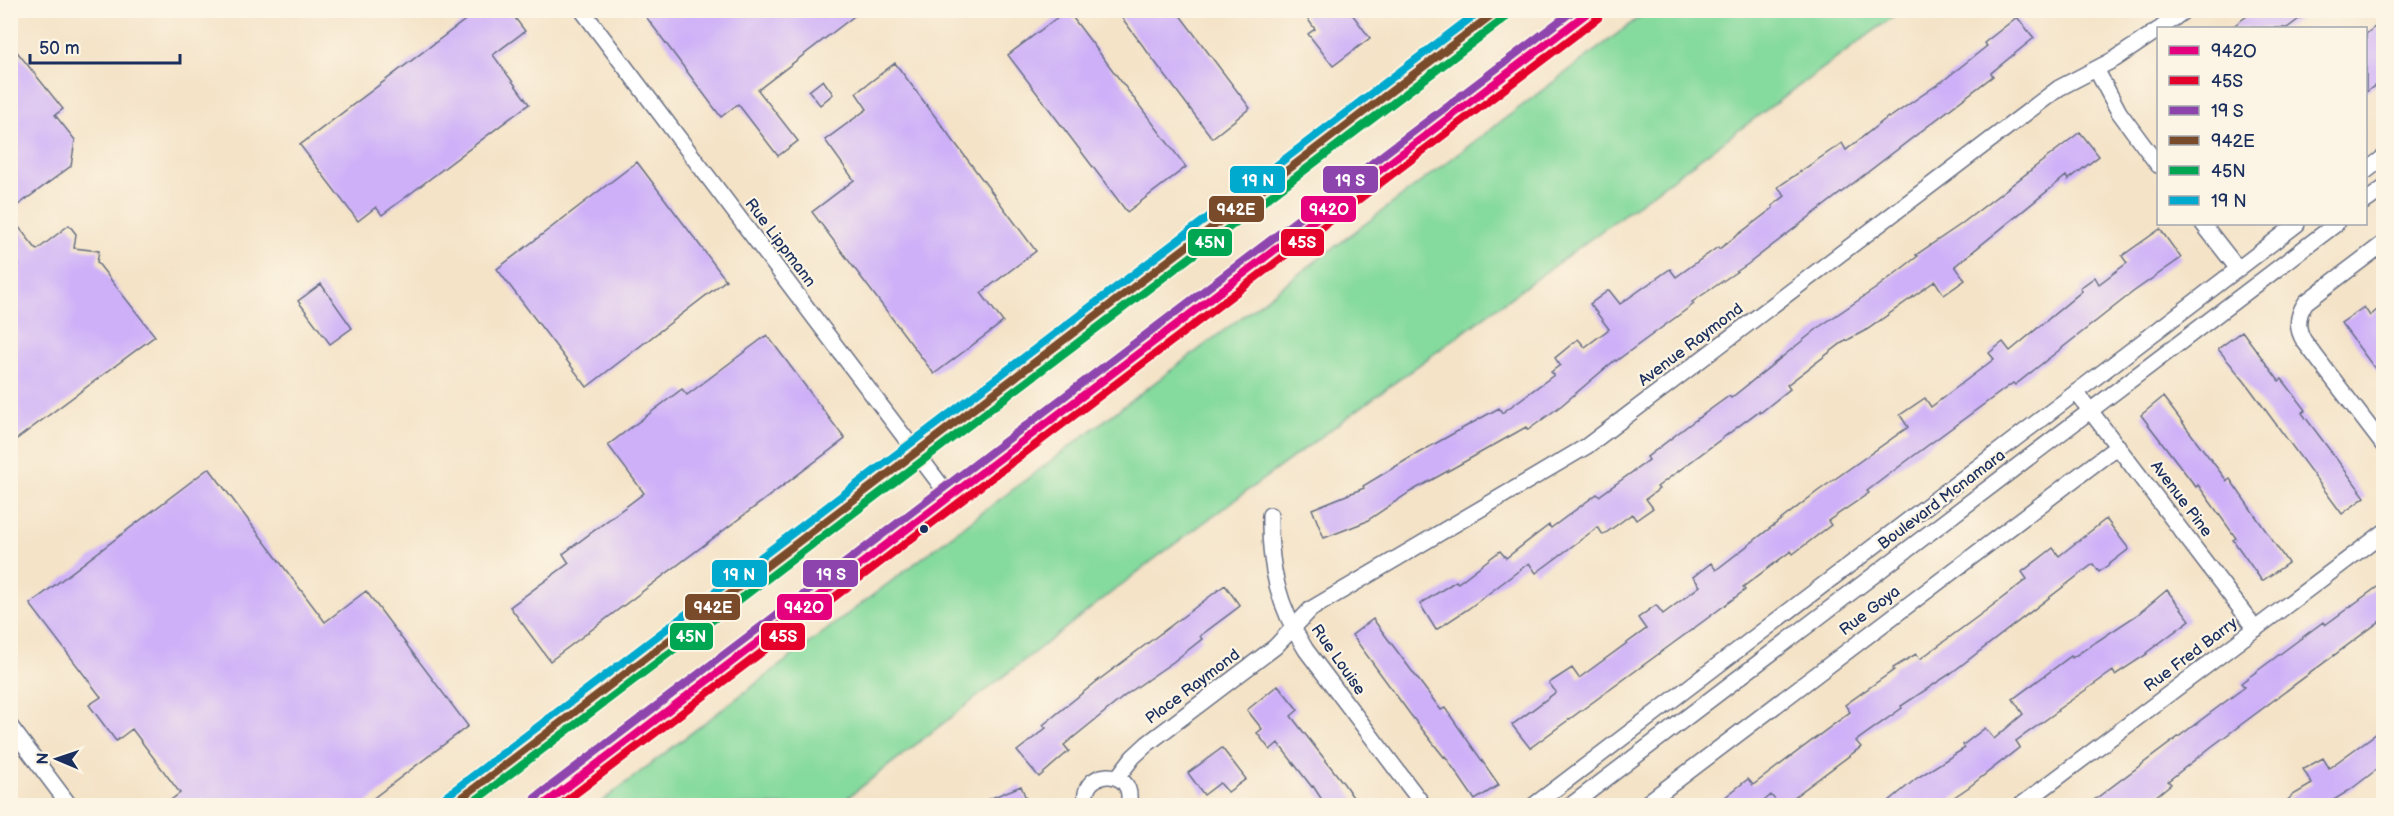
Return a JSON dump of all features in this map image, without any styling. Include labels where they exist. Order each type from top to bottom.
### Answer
[{"type":"street","name":"Rue Lippmann","points":[[582,10],[949,496]]},
{"type":"street","points":[[450,806],[1499,10]]},
{"type":"street","points":[[541,806],[1592,10]]},
{"type":"street","name":"Avenue Raymond","points":[[2163,27],[2185,10]]},
{"type":"street","name":"Avenue Raymond","points":[[1293,628],[1315,607],[1587,446],[2059,88],[2096,69],[2157,31]]},
{"type":"street","points":[[2096,69],[2119,112],[2157,164]]},
{"type":"street","points":[[2367,170],[2384,157]]},
{"type":"street","points":[[2367,200],[2384,188]]},
{"type":"street","points":[[2204,225],[2238,269]]},
{"type":"street","name":"Boulevard Mcnamara","points":[[1533,806],[2296,225]]},
{"type":"street","name":"Boulevard Mcnamara","points":[[1570,806],[2335,225]]},
{"type":"street","points":[[2384,243],[2310,298],[2302,307],[2298,318],[2299,331],[2304,341],[2384,446]]},
{"type":"street","name":"Avenue Pine","points":[[2076,392],[2256,628]]},
{"type":"street","name":"Rue Goya","points":[[1643,806],[2118,446]]},
{"type":"street","name":"Rue Louise","points":[[1270,514],[1270,553],[1274,578],[1293,628],[1306,650],[1424,806]]},
{"type":"street","name":"Rue Fred Barry","points":[[2020,806],[2384,531]]},
{"type":"street","name":"Place Raymond","points":[[1117,778],[1133,757],[1147,744],[1275,647],[1293,628]]},
{"type":"street","points":[[10,726],[70,806]]},
{"type":"street","points":[[1087,806],[1086,794],[1092,782],[1104,776],[1117,778],[1124,783],[1129,791],[1128,806]]},
{"type":"green space","points":[[1649,10],[1901,11],[1157,557],[838,805],[597,805],[796,653]]},
{"type":"building","points":[[457,10],[509,10],[525,31],[493,55],[529,104],[382,215],[376,207],[358,221],[300,145],[465,20]]},
{"type":"building","points":[[641,10],[862,10],[758,90],[798,141],[778,156],[738,104],[721,117]]},
{"type":"building","points":[[1067,10],[1186,167],[1127,212],[1008,55]]},
{"type":"building","points":[[1116,10],[1176,10],[1250,108],[1212,138]]},
{"type":"building","points":[[1301,10],[1349,10],[1370,38],[1333,66],[1308,34],[1315,29]]},
{"type":"building","points":[[2255,10],[2311,10],[2288,27],[2232,27]]},
{"type":"building","points":[[2017,17],[2034,38],[1991,73],[1993,76],[1748,264],[1692,302],[1694,304],[1615,360],[1562,405],[1528,430],[1526,427],[1410,492],[1365,522],[1324,538],[1312,509],[1364,488],[1363,486],[1413,456],[1499,408],[1502,413],[1554,375],[1551,372],[1560,365],[1555,358],[1578,339],[1585,347],[1609,329],[1590,304],[1609,290],[1620,304],[1670,269],[1676,277],[1718,247],[1719,249],[1773,208],[1772,206],[1785,196],[1778,187],[1842,143],[1846,150],[1888,117],[1944,80],[1987,46],[1984,43]]},
{"type":"building","points":[[2376,26],[2384,37],[2384,79],[2367,91],[2367,33]]},
{"type":"building","points":[[10,43],[63,109],[55,115],[75,140],[71,166],[10,211]]},
{"type":"building","points":[[895,63],[1036,251],[981,293],[1003,322],[934,374],[812,212],[854,180],[825,140],[867,109],[856,93]]},
{"type":"building","points":[[823,80],[833,94],[820,105],[809,91]]},
{"type":"building","points":[[2080,132],[2099,156],[2068,180],[2066,176],[1955,266],[1965,280],[1944,295],[1935,281],[1868,329],[1842,343],[1787,385],[1790,389],[1760,413],[1759,411],[1657,487],[1659,489],[1646,499],[1653,508],[1636,520],[1632,514],[1603,535],[1598,527],[1536,573],[1529,563],[1436,630],[1420,604],[1456,581],[1458,583],[1500,551],[1506,558],[1549,525],[1551,528],[1597,494],[1599,496],[1649,460],[1647,457],[1686,427],[1729,396],[1731,398],[1822,325],[1875,289],[1918,256],[1916,255],[1960,225]]},
{"type":"building","points":[[637,162],[726,280],[587,387],[497,269]]},
{"type":"building","points":[[10,216],[37,250],[69,225],[76,234],[74,248],[99,251],[97,262],[155,336],[10,444],[10,271],[19,264],[10,252]]},
{"type":"building","points":[[2160,229],[2181,258],[2133,292],[2015,385],[2013,383],[1867,491],[1869,493],[1828,521],[1831,525],[1793,554],[1791,551],[1743,587],[1745,590],[1530,748],[1512,725],[1556,692],[1549,683],[1572,668],[1579,678],[1646,629],[1638,618],[1656,605],[1663,614],[1700,586],[1693,577],[1711,563],[1716,570],[1818,491],[1908,427],[1900,415],[1925,398],[1931,407],[1994,359],[1989,353],[2003,342],[2010,351],[2082,291],[2080,288],[2095,277],[2099,284],[2127,263],[2122,256]]},
{"type":"building","points":[[321,284],[352,328],[330,344],[298,301]]},
{"type":"building","points":[[2364,307],[2370,316],[2377,310],[2384,318],[2384,381],[2341,323]]},
{"type":"building","points":[[2242,331],[2279,381],[2282,379],[2306,410],[2302,413],[2365,497],[2342,514],[2218,349]]},
{"type":"building","points":[[767,335],[845,439],[550,661],[510,607],[569,563],[563,554],[644,493],[608,445],[682,389],[687,395]]},
{"type":"building","points":[[2163,397],[2227,481],[2230,479],[2288,563],[2262,581],[2233,540],[2236,538],[2198,485],[2196,487],[2141,415]]},
{"type":"building","points":[[209,468],[325,622],[366,591],[468,726],[363,806],[163,806],[180,793],[132,729],[116,741],[89,705],[101,697],[30,604]]},
{"type":"building","points":[[2106,519],[2129,549],[2099,572],[2093,564],[1950,674],[1901,706],[1902,708],[1856,741],[1861,747],[1782,806],[1771,795],[1758,806],[1714,806],[1748,779],[1753,785],[1850,712],[1845,705],[1894,670],[1893,668],[1916,654],[1920,659],[1988,609],[2027,579],[2022,572],[2053,548],[2059,556]]},
{"type":"building","points":[[2384,582],[2384,618],[2211,747],[2168,781],[2171,784],[2144,806],[2086,806],[2245,687],[2241,683],[2323,622],[2325,625]]},
{"type":"building","points":[[1225,585],[1240,606],[1200,636],[1202,639],[1173,662],[1127,694],[1064,745],[1069,751],[1039,777],[1017,751],[1046,728],[1043,725],[1096,682]]},
{"type":"building","points":[[2167,590],[2190,620],[2147,654],[2115,675],[2113,671],[2057,710],[2016,741],[2020,747],[1941,806],[1883,806],[1917,778],[1965,748],[1963,745],[1985,728],[1994,739],[2023,714],[2013,699],[2071,656],[2072,658],[2137,615]]},
{"type":"building","points":[[1373,619],[1441,710],[1445,708],[1499,785],[1475,800],[1445,756],[1410,714],[1352,635]]},
{"type":"building","points":[[1278,685],[1298,710],[1291,716],[1359,806],[1326,806],[1278,743],[1270,750],[1257,733],[1262,729],[1247,710]]},
{"type":"building","points":[[2384,728],[2384,764],[2350,790],[2324,806],[2281,806],[2293,795],[2312,784],[2303,769],[2323,758],[2329,768]]},
{"type":"building","points":[[1222,748],[1246,779],[1228,792],[1220,783],[1204,795],[1188,773]]},
{"type":"building","points":[[1021,786],[1029,806],[974,806],[974,805]]},
{"type":"transit line","points":[[444,798],[1481,10]]},
{"type":"transit line","name":"942E","points":[[451,806],[1498,10]]},
{"type":"transit line","points":[[535,798],[1574,10]]},
{"type":"transit line","name":"942O","points":[[542,806],[1591,10]]},
{"type":"transit line","name":"45N","points":[[468,806],[1505,18]]},
{"type":"transit line","name":"45S","points":[[559,806],[1598,18]]}]
